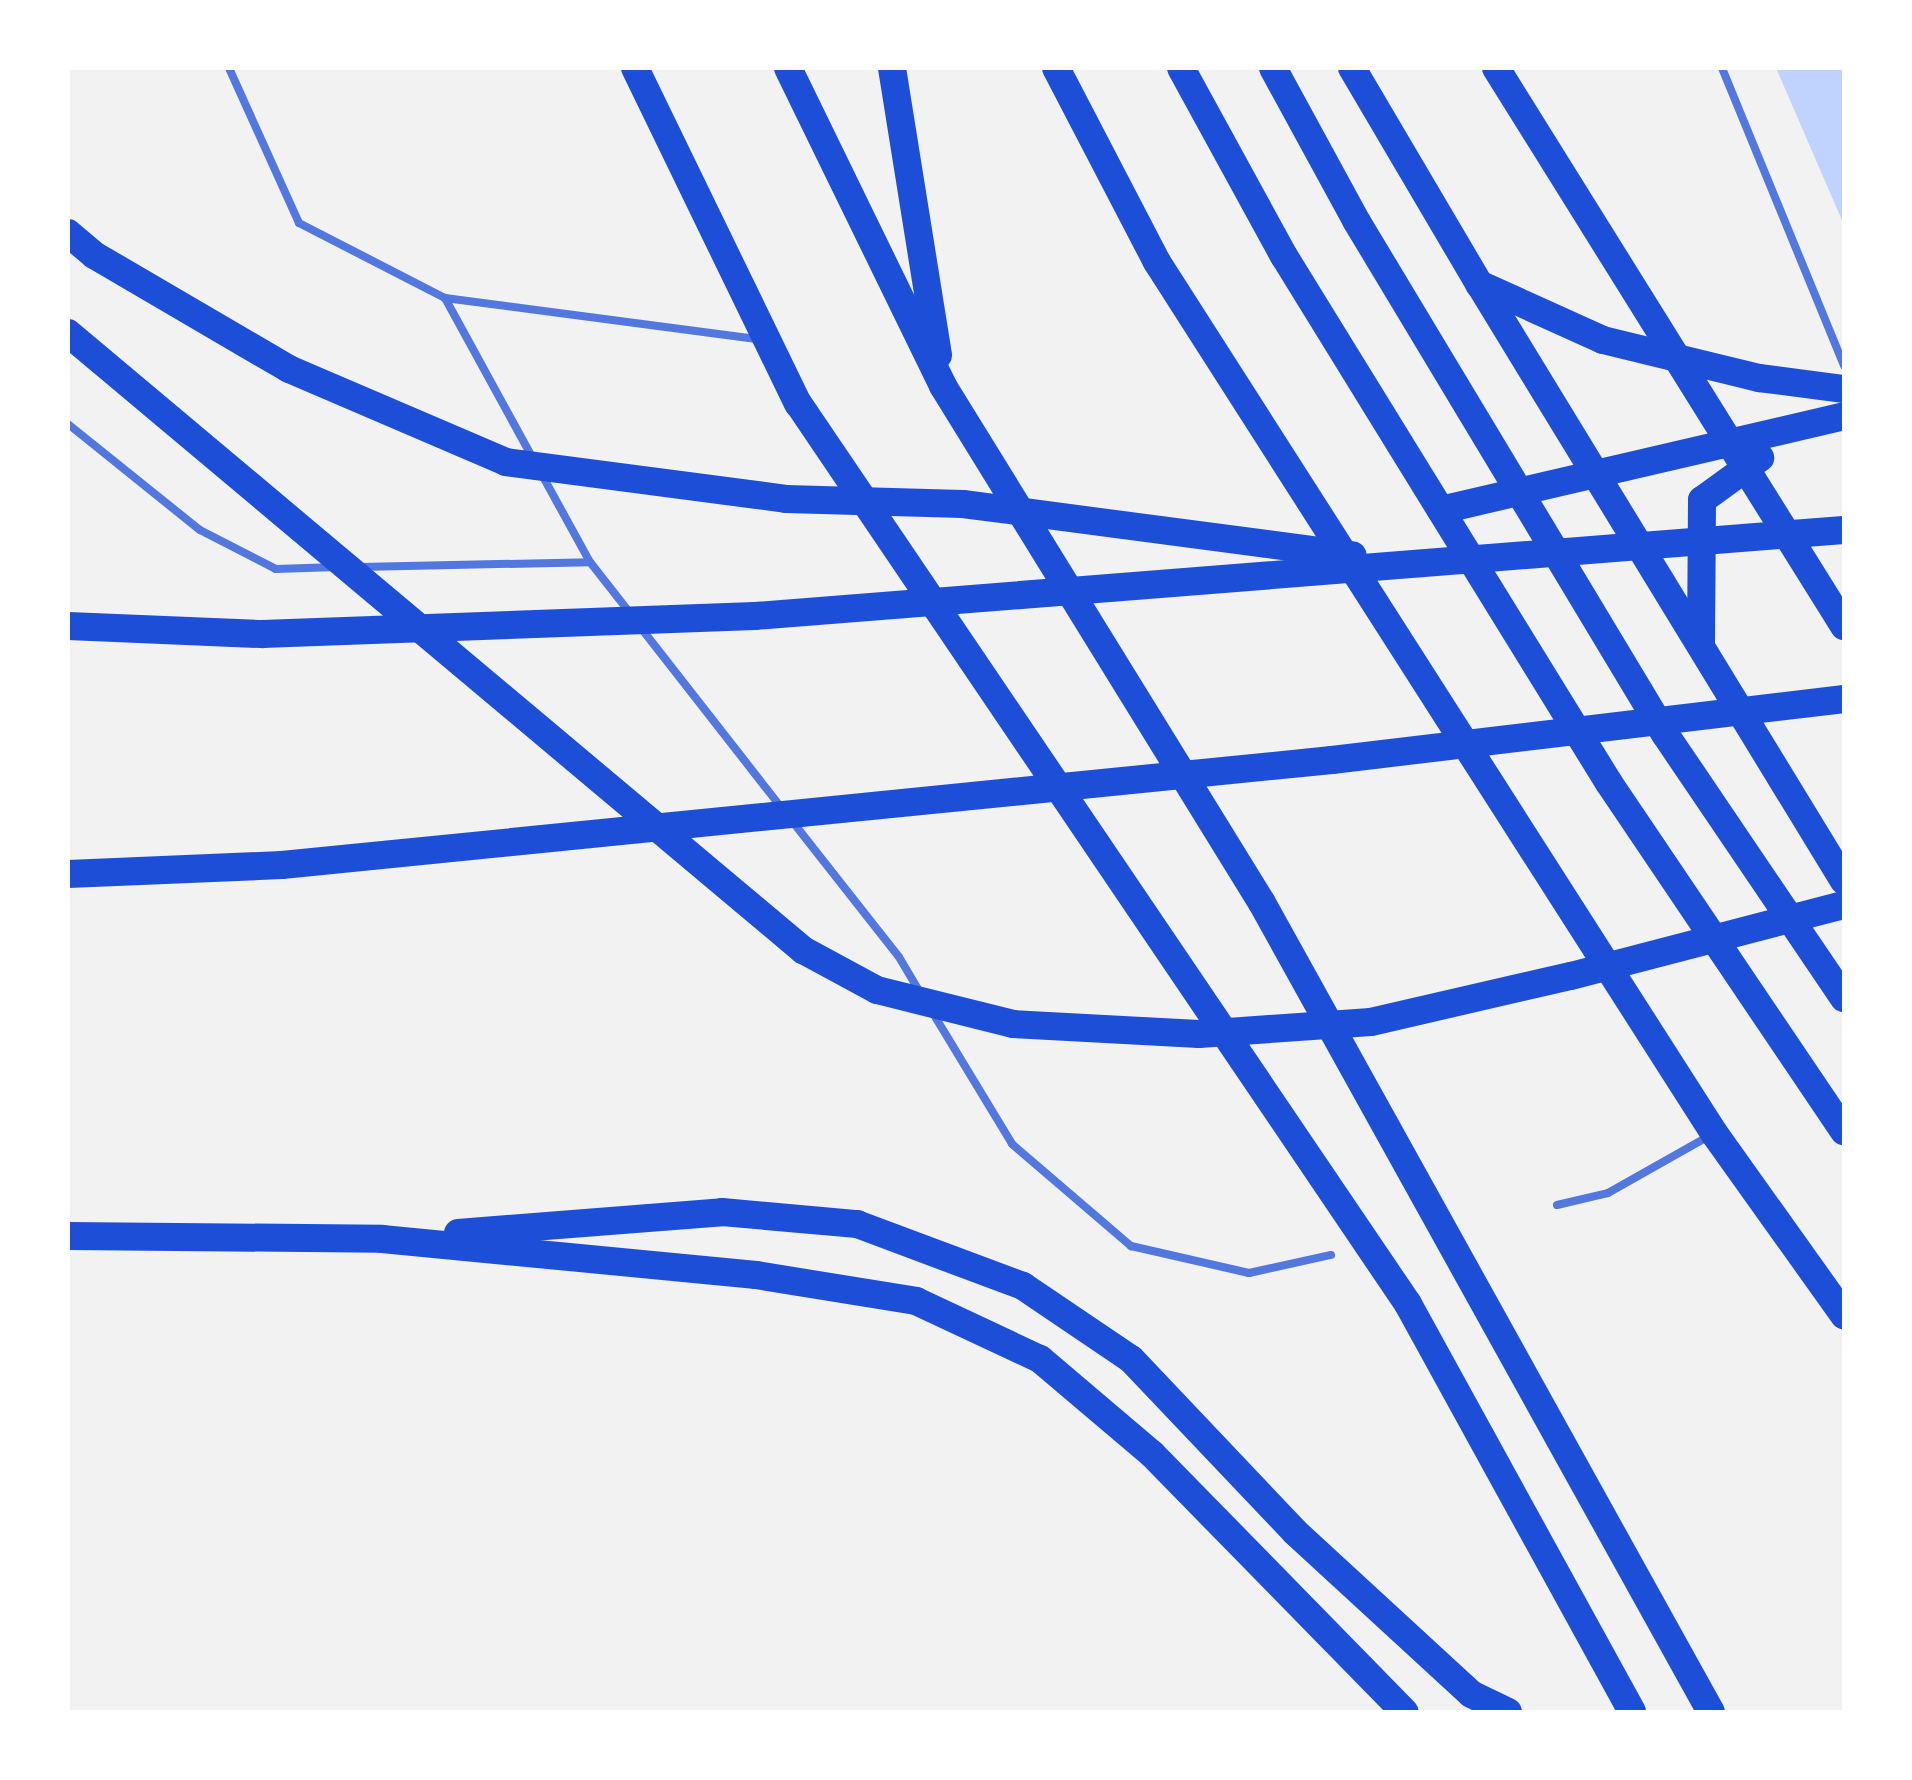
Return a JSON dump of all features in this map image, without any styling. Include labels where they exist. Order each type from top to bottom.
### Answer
[{"type":"highway","points":[[634,68],[798,404],[1408,1304],[1632,1712]]},
{"type":"highway","points":[[788,68],[942,386],[1262,903],[1711,1712]]},
{"type":"highway","points":[[892,68],[942,386]]},
{"type":"highway","points":[[1056,68],[1157,262],[1714,1133],[1844,1316]]},
{"type":"highway","points":[[1181,68],[1284,256],[1609,783],[1844,1131]]},
{"type":"highway","points":[[1273,68],[1357,222],[1665,734],[1844,998]]},
{"type":"highway","points":[[1352,68],[1480,286],[1844,881]]},
{"type":"highway","points":[[1496,68],[1844,626]]},
{"type":"highway","points":[[68,233],[94,256],[290,370],[506,462],[786,499],[963,504],[1429,565]]},
{"type":"highway","points":[[1480,286],[1603,340],[1760,378],[1844,389]]},
{"type":"highway","points":[[68,333],[198,446],[804,950],[877,990],[1013,1024],[1199,1034],[1371,1022],[1571,976],[1844,905]]},
{"type":"highway","points":[[1441,510],[1836,422]]},
{"type":"highway","points":[[1701,647],[1702,500],[1784,440],[1836,422]]},
{"type":"highway","points":[[68,626],[262,634],[755,616],[1844,530]]},
{"type":"highway","points":[[68,874],[282,865],[1332,760],[1844,698]]},
{"type":"highway","points":[[382,1239],[722,1212],[857,1224],[1023,1286],[1131,1359],[1295,1532],[1471,1694],[1508,1712]]},
{"type":"highway","points":[[68,1236],[382,1239],[756,1275],[916,1301],[1040,1359],[1152,1454],[1405,1712]]},
{"type":"lane","points":[[230,68],[299,223],[445,298],[767,340]]},
{"type":"lane","points":[[1722,68],[1844,366]]},
{"type":"lane","points":[[445,298],[590,562],[899,958],[1012,1144],[1131,1246],[1250,1273],[1331,1254]]},
{"type":"lane","points":[[68,424],[200,530],[276,569],[590,562]]},
{"type":"lane","points":[[1557,1205],[1608,1194],[1714,1133]]},
{"type":"water","points":[[1776,68],[1844,68],[1844,225]]}]
